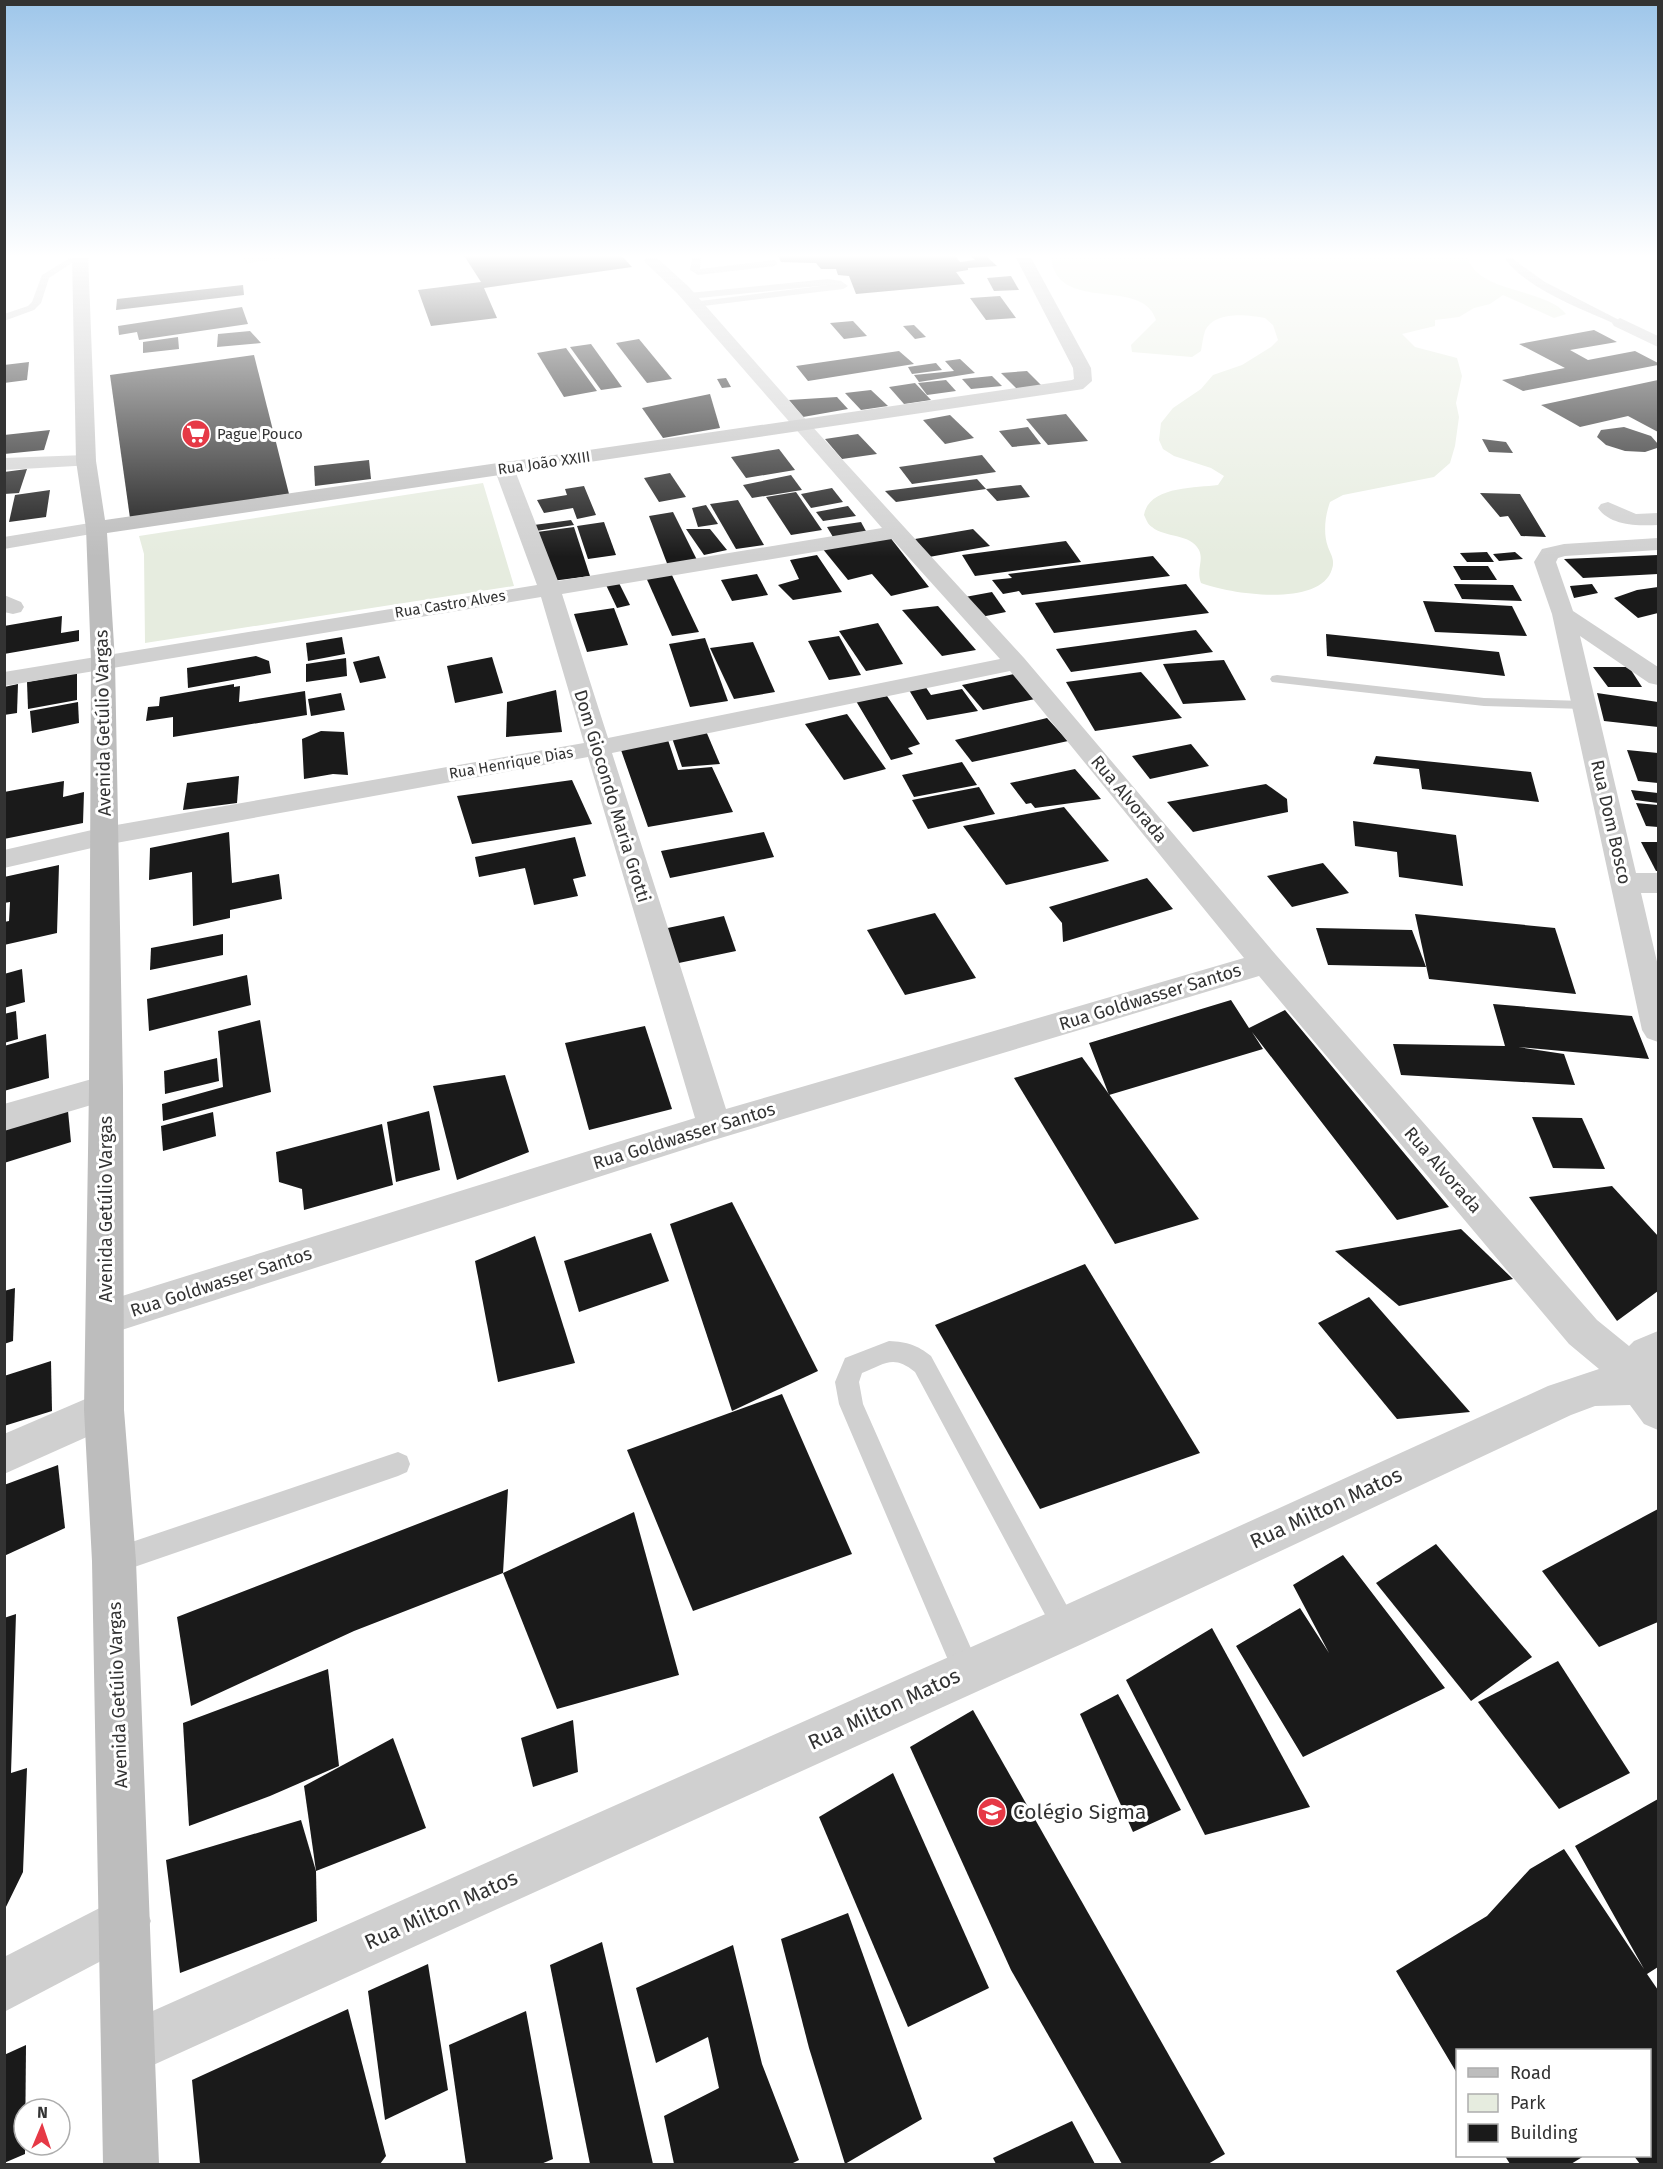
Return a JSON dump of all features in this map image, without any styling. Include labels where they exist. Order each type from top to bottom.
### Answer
[{"type":"street","name":"Avenida Getúlio Vargas","points":[[83,355],[86,460],[96,528],[103,661],[106,1088],[104,1410],[114,1561],[131,2164]]},
{"type":"street","name":"Rua Alvorada","points":[[740,355],[1016,663],[1265,963],[1583,1332],[1649,1375]]},
{"type":"street","name":"Rua João XXIII","points":[[4,543],[504,468],[1066,388],[1083,381],[1082,368],[1075,355]]},
{"type":"street","points":[[4,464],[86,460]]},
{"type":"street","name":"Dom Giocondo Maria Grotti","points":[[504,468],[549,588],[714,1126]]},
{"type":"street","points":[[1608,508],[1633,520],[1659,519]]},
{"type":"street","name":"Rua Castro Alves","points":[[4,679],[897,531]]},
{"type":"street","name":"Rua Dom Bosco","points":[[1659,544],[1564,550],[1550,554],[1545,562],[1563,614],[1659,1030]]},
{"type":"street","points":[[1563,614],[1659,678]]},
{"type":"street","name":"Rua Henrique Dias","points":[[4,860],[105,836],[597,748],[1016,663]]},
{"type":"street","points":[[1626,883],[1659,883]]},
{"type":"street","name":"Rua Goldwasser Santos","points":[[106,1318],[714,1126],[1265,963]]},
{"type":"street","points":[[4,1118],[106,1088]]},
{"type":"street","name":"Rua Milton Matos","points":[[129,2049],[1066,1628],[1562,1399],[1595,1388],[1649,1375]]},
{"type":"street","points":[[4,1454],[104,1410]]},
{"type":"street","points":[[4,1986],[125,1921]]},
{"type":"lane","points":[[1277,679],[1484,702],[1584,705]]},
{"type":"lane","points":[[967,1671],[851,1404],[847,1382],[853,1366],[890,1351],[908,1352],[923,1364],[1066,1628]]},
{"type":"lane","points":[[114,1561],[398,1464]]},
{"type":"green space","points":[[1258,355],[1446,355],[1457,358],[1462,376],[1456,403],[1459,417],[1455,446],[1450,463],[1434,477],[1343,495],[1330,502],[1325,530],[1326,542],[1333,563],[1332,569],[1324,581],[1311,589],[1273,595],[1252,594],[1201,583],[1199,573],[1201,558],[1195,545],[1184,538],[1157,530],[1149,525],[1144,515],[1154,498],[1174,490],[1218,485],[1224,476],[1211,468],[1174,456],[1163,449],[1159,440],[1161,423],[1173,408],[1201,389],[1213,375],[1242,365]]},
{"type":"green space","points":[[483,483],[514,586],[145,643],[144,554],[139,536]]},
{"type":"building","name":"Pague Pouco","points":[[254,355],[289,494],[130,518],[110,375]]},
{"type":"building","points":[[538,355],[571,355],[597,391],[564,397]]},
{"type":"building","points":[[576,355],[599,355],[622,387],[601,390]]},
{"type":"building","points":[[625,355],[652,355],[672,379],[647,383]]},
{"type":"building","points":[[870,355],[904,355],[914,364],[808,381],[796,366]]},
{"type":"building","points":[[1541,355],[1579,355],[1588,360],[1613,355],[1643,355],[1658,363],[1658,365],[1523,391],[1502,380],[1565,368]]},
{"type":"building","points":[[960,359],[975,373],[919,382],[914,375],[954,371],[945,361]]},
{"type":"building","points":[[29,362],[27,380],[4,383],[4,365]]},
{"type":"building","points":[[936,363],[942,370],[912,374],[908,367]]},
{"type":"building","points":[[1027,371],[1042,386],[1018,390],[1001,373]]},
{"type":"building","points":[[992,376],[1002,386],[971,389],[962,379]]},
{"type":"building","points":[[726,378],[731,387],[722,388],[717,379]]},
{"type":"building","points":[[946,380],[956,391],[927,395],[918,383]]},
{"type":"building","points":[[1658,380],[1658,432],[1628,416],[1580,427],[1541,405]]},
{"type":"building","points":[[915,383],[931,400],[904,404],[889,387]]},
{"type":"building","points":[[871,390],[888,406],[861,410],[845,393]]},
{"type":"building","points":[[710,394],[720,428],[663,438],[642,408]]},
{"type":"building","points":[[837,397],[848,409],[803,417],[789,400]]},
{"type":"building","points":[[1066,414],[1088,441],[1048,445],[1026,419]]},
{"type":"building","points":[[950,415],[974,438],[945,444],[923,420]]},
{"type":"building","points":[[1028,427],[1041,444],[1012,447],[999,431]]},
{"type":"building","points":[[1624,427],[1651,436],[1658,444],[1657,448],[1645,452],[1625,451],[1606,445],[1597,437],[1601,430]]},
{"type":"building","points":[[50,430],[44,450],[4,454],[4,435]]},
{"type":"building","points":[[858,434],[877,454],[842,459],[825,439]]},
{"type":"building","points":[[1482,439],[1506,442],[1513,453],[1489,452]]},
{"type":"building","points":[[779,449],[795,470],[746,478],[731,457]]},
{"type":"building","points":[[982,455],[996,472],[912,484],[899,467]]},
{"type":"building","points":[[369,460],[371,479],[315,486],[314,466]]},
{"type":"building","points":[[27,469],[19,493],[4,494],[4,472]]},
{"type":"building","points":[[670,473],[686,497],[659,502],[644,478]]},
{"type":"building","points":[[791,475],[802,490],[752,498],[743,485]]},
{"type":"building","points":[[977,479],[986,489],[896,502],[885,491]]},
{"type":"building","points":[[1021,485],[1030,497],[997,501],[986,489]]},
{"type":"building","points":[[584,486],[596,515],[577,519],[573,508],[544,513],[537,500],[567,495],[565,489]]},
{"type":"building","points":[[832,488],[843,502],[811,508],[801,494]]},
{"type":"building","points":[[50,490],[46,517],[9,522],[15,495]]},
{"type":"building","points":[[796,492],[822,530],[791,535],[766,497]]},
{"type":"building","points":[[1480,493],[1520,494],[1546,537],[1521,536],[1508,516],[1500,517]]},
{"type":"building","points":[[738,500],[764,545],[736,549],[710,504]]},
{"type":"building","points":[[706,505],[718,524],[698,527],[692,508]]},
{"type":"building","points":[[848,506],[856,516],[823,521],[816,512]]},
{"type":"building","points":[[673,512],[698,562],[668,566],[649,516]]},
{"type":"building","points":[[571,520],[574,525],[536,531],[534,525]]},
{"type":"building","points":[[604,522],[616,555],[588,559],[577,526]]},
{"type":"building","points":[[861,522],[867,533],[833,537],[827,527]]},
{"type":"building","points":[[574,527],[590,576],[552,581],[537,532]]},
{"type":"building","points":[[686,529],[710,529],[727,550],[704,555]]},
{"type":"building","points":[[973,529],[990,546],[929,557],[915,539]]},
{"type":"building","points":[[889,536],[929,587],[891,596],[872,574],[848,580],[822,548]]},
{"type":"building","points":[[1066,541],[1081,562],[975,576],[962,555]]},
{"type":"building","points":[[1487,552],[1494,562],[1467,562],[1460,553]]},
{"type":"building","points":[[1515,552],[1523,559],[1499,561],[1493,554]]},
{"type":"building","points":[[817,555],[842,592],[793,600],[778,585],[799,579],[790,560]]},
{"type":"building","points":[[1658,555],[1658,574],[1583,578],[1564,559]]},
{"type":"building","points":[[1153,556],[1170,576],[1022,595],[1019,591],[1003,594],[992,580],[1012,578],[1008,574]]},
{"type":"building","points":[[1453,566],[1488,566],[1497,580],[1461,580]]},
{"type":"building","points":[[670,571],[699,632],[672,636],[645,575]]},
{"type":"building","points":[[757,574],[768,595],[732,601],[721,580]]},
{"type":"building","points":[[619,583],[630,605],[617,608],[606,585]]},
{"type":"building","points":[[1186,584],[1209,613],[1054,633],[1035,603]]},
{"type":"building","points":[[1454,584],[1513,585],[1522,601],[1462,599]]},
{"type":"building","points":[[1592,584],[1598,593],[1574,598],[1570,586]]},
{"type":"building","points":[[1658,587],[1658,613],[1638,618],[1614,598],[1637,590]]},
{"type":"building","points":[[992,592],[1006,612],[981,617],[965,597]]},
{"type":"building","points":[[1423,601],[1512,606],[1527,636],[1435,632]]},
{"type":"building","points":[[938,606],[976,650],[942,656],[902,610]]},
{"type":"building","points":[[614,608],[628,645],[587,652],[574,614]]},
{"type":"building","points":[[62,616],[61,633],[79,630],[79,641],[4,654],[4,626]]},
{"type":"building","points":[[878,623],[903,664],[866,671],[839,631]]},
{"type":"building","points":[[1196,630],[1213,652],[1071,672],[1056,649]]},
{"type":"building","points":[[1326,634],[1499,652],[1505,676],[1327,656]]},
{"type":"building","points":[[839,636],[861,675],[829,680],[808,641]]},
{"type":"building","points":[[342,637],[345,654],[308,661],[306,643]]},
{"type":"building","points":[[705,638],[728,701],[690,707],[669,644]]},
{"type":"building","points":[[753,642],[775,692],[734,699],[710,648]]},
{"type":"building","points":[[256,656],[269,661],[271,673],[188,688],[187,668]]},
{"type":"building","points":[[379,656],[386,678],[360,683],[353,662]]},
{"type":"building","points":[[492,657],[503,693],[455,703],[447,666]]},
{"type":"building","points":[[346,658],[347,676],[306,682],[306,664]]},
{"type":"building","points":[[1224,660],[1246,700],[1183,704],[1163,664]]},
{"type":"building","points":[[1593,667],[1629,667],[1642,687],[1608,687]]},
{"type":"building","points":[[1141,672],[1182,718],[1095,731],[1066,682]]},
{"type":"building","points":[[77,673],[77,700],[28,709],[27,682]]},
{"type":"building","points":[[1014,674],[1035,699],[983,710],[962,685]]},
{"type":"building","points":[[18,684],[17,713],[4,715],[4,687]]},
{"type":"building","points":[[234,684],[234,687],[240,686],[239,702],[305,691],[307,715],[173,737],[173,717],[146,721],[148,707],[159,706],[160,697]]},
{"type":"building","points":[[925,686],[931,695],[962,689],[978,711],[927,720],[909,690]]},
{"type":"building","points":[[556,690],[562,732],[506,737],[507,702]]},
{"type":"building","points":[[341,693],[345,710],[311,716],[308,699]]},
{"type":"building","points":[[1597,693],[1658,702],[1658,727],[1604,721]]},
{"type":"building","points":[[887,696],[920,744],[908,748],[913,754],[891,760],[856,701]]},
{"type":"building","points":[[78,702],[79,723],[32,733],[30,711]]},
{"type":"building","points":[[847,714],[886,769],[844,780],[805,724]]},
{"type":"building","points":[[1047,718],[1068,741],[972,762],[955,740]]},
{"type":"building","points":[[321,731],[344,732],[348,775],[333,774],[304,779],[302,739]]},
{"type":"building","points":[[706,731],[720,764],[682,767],[672,738]]},
{"type":"building","points":[[668,740],[678,770],[712,767],[733,812],[648,827],[621,750]]},
{"type":"building","points":[[1191,744],[1209,766],[1150,779],[1132,756]]},
{"type":"building","points":[[1627,750],[1658,753],[1658,783],[1638,781]]},
{"type":"building","points":[[1376,756],[1531,772],[1539,802],[1422,789],[1419,769],[1373,764]]},
{"type":"building","points":[[962,762],[977,785],[914,797],[902,775]]},
{"type":"building","points":[[1075,769],[1101,799],[1035,808],[1031,803],[1026,804],[1010,783]]},
{"type":"building","points":[[239,776],[237,803],[183,810],[187,783]]},
{"type":"building","points":[[572,780],[592,824],[472,844],[457,796]]},
{"type":"building","points":[[64,781],[63,797],[84,792],[83,823],[4,839],[4,792]]},
{"type":"building","points":[[1266,784],[1287,799],[1288,812],[1193,832],[1167,802]]},
{"type":"building","points":[[979,787],[995,814],[928,829],[912,800]]},
{"type":"building","points":[[1631,790],[1658,793],[1658,803],[1635,800]]},
{"type":"building","points":[[1636,803],[1658,805],[1658,827],[1646,826]]},
{"type":"building","points":[[1064,807],[1109,861],[1006,885],[963,826]]},
{"type":"building","points":[[1353,821],[1456,835],[1463,886],[1399,877],[1397,852],[1355,846]]},
{"type":"building","points":[[229,832],[232,883],[279,874],[282,899],[230,910],[230,918],[193,926],[192,872],[149,880],[150,848]]},
{"type":"building","points":[[764,832],[774,857],[670,878],[661,851]]},
{"type":"building","points":[[575,837],[586,876],[573,879],[578,896],[534,905],[525,868],[479,877],[475,857]]},
{"type":"building","points":[[1641,842],[1658,842],[1658,871],[1656,871]]},
{"type":"building","points":[[1323,863],[1349,893],[1292,907],[1267,876]]},
{"type":"building","points":[[59,865],[57,933],[4,945],[4,922],[9,921],[10,902],[4,903],[4,877]]},
{"type":"building","points":[[1147,878],[1173,909],[1063,942],[1062,923],[1049,907]]},
{"type":"building","points":[[935,913],[976,978],[905,995],[867,930]]},
{"type":"building","points":[[1415,914],[1555,928],[1576,994],[1429,979]]},
{"type":"building","points":[[724,916],[736,951],[674,964],[663,929]]},
{"type":"building","points":[[1316,928],[1412,930],[1426,967],[1328,965]]},
{"type":"building","points":[[223,934],[223,955],[150,970],[151,948]]},
{"type":"building","points":[[22,969],[25,1002],[4,1008],[4,974]]},
{"type":"building","points":[[247,975],[251,1005],[149,1031],[147,999]]},
{"type":"building","points":[[1231,1000],[1249,1028],[1285,1010],[1449,1207],[1397,1220],[1252,1032],[1263,1049],[1109,1095],[1089,1043]]},
{"type":"building","points":[[1493,1004],[1632,1016],[1649,1059],[1518,1047],[1564,1054],[1575,1085],[1401,1075],[1393,1044],[1505,1046]]},
{"type":"building","points":[[16,1011],[18,1039],[4,1043],[4,1014]]},
{"type":"building","points":[[260,1020],[271,1092],[163,1121],[162,1104],[223,1087],[218,1031]]},
{"type":"building","points":[[645,1026],[672,1109],[589,1130],[565,1043]]},
{"type":"building","points":[[46,1034],[49,1078],[4,1091],[4,1046]]},
{"type":"building","points":[[1082,1057],[1199,1219],[1115,1244],[1014,1078]]},
{"type":"building","points":[[217,1058],[219,1081],[165,1094],[164,1071]]},
{"type":"building","points":[[505,1075],[529,1152],[457,1180],[433,1086]]},
{"type":"building","points":[[68,1111],[71,1142],[4,1163],[4,1130]]},
{"type":"building","points":[[429,1111],[440,1170],[396,1182],[387,1122]]},
{"type":"building","points":[[213,1112],[216,1136],[163,1151],[161,1126]]},
{"type":"building","points":[[1532,1117],[1582,1118],[1605,1169],[1553,1168]]},
{"type":"building","points":[[382,1124],[393,1185],[304,1210],[302,1189],[279,1182],[276,1152]]},
{"type":"building","points":[[1612,1186],[1658,1236],[1658,1291],[1617,1321],[1529,1197]]},
{"type":"building","points":[[732,1202],[818,1371],[732,1411],[670,1224]]},
{"type":"building","points":[[1461,1229],[1513,1279],[1399,1306],[1335,1251]]},
{"type":"building","points":[[651,1233],[669,1281],[579,1312],[564,1261]]},
{"type":"building","points":[[535,1236],[575,1363],[498,1382],[475,1261]]},
{"type":"building","points":[[1085,1264],[1200,1453],[1040,1509],[935,1325]]},
{"type":"building","points":[[15,1288],[13,1341],[4,1344],[4,1291]]},
{"type":"building","points":[[1369,1297],[1470,1412],[1397,1419],[1318,1323]]},
{"type":"building","points":[[51,1361],[52,1411],[4,1426],[4,1376]]},
{"type":"building","points":[[782,1394],[852,1554],[693,1611],[627,1450]]},
{"type":"building","points":[[58,1465],[65,1528],[4,1556],[4,1485]]},
{"type":"building","points":[[508,1489],[503,1573],[354,1631],[191,1706],[177,1617]]},
{"type":"building","points":[[1658,1509],[1658,1622],[1599,1647],[1542,1571]]},
{"type":"building","points":[[634,1512],[679,1675],[557,1709],[503,1573]]},
{"type":"building","points":[[1436,1544],[1532,1657],[1471,1701],[1376,1583]]},
{"type":"building","points":[[1343,1555],[1445,1688],[1303,1757],[1236,1646],[1300,1608],[1329,1653],[1293,1585]]},
{"type":"building","points":[[16,1614],[11,1773],[27,1768],[23,1872],[4,1911],[4,1618]]},
{"type":"building","points":[[1212,1628],[1310,1807],[1205,1835],[1126,1680]]},
{"type":"building","points":[[1558,1661],[1630,1773],[1559,1809],[1478,1702]]},
{"type":"building","points":[[328,1669],[339,1766],[270,1796],[189,1826],[183,1723]]},
{"type":"building","points":[[1118,1694],[1181,1810],[1133,1832],[1080,1714]]},
{"type":"building","points":[[973,1710],[1225,2154],[1208,2164],[1122,2164],[1011,1970],[910,1747]]},
{"type":"building","points":[[573,1720],[578,1772],[533,1787],[521,1738]]},
{"type":"building","points":[[393,1738],[426,1828],[316,1871],[304,1786]]},
{"type":"building","points":[[893,1773],[989,1988],[908,2027],[819,1817]]},
{"type":"building","points":[[1658,1799],[1658,1967],[1647,1974],[1658,1990],[1658,2164],[1640,2164],[1635,2157],[1651,2157],[1651,2049],[1456,2049],[1456,2072],[1396,1971],[1487,1916],[1530,1869],[1564,1849],[1644,1969],[1575,1846]]},
{"type":"building","points":[[301,1820],[316,1871],[317,1921],[180,1973],[166,1860]]},
{"type":"building","points":[[848,1913],[922,2119],[845,2164],[809,2048],[781,1939]]},
{"type":"building","points":[[602,1942],[653,2164],[590,2164],[550,1965]]},
{"type":"building","points":[[733,1945],[762,2064],[799,2160],[791,2164],[674,2164],[664,2116],[719,2088],[708,2037],[656,2063],[636,1988]]},
{"type":"building","points":[[428,1964],[448,2090],[385,2120],[368,1991]]},
{"type":"building","points":[[348,2009],[386,2156],[380,2164],[200,2164],[192,2080]]},
{"type":"building","points":[[526,2011],[553,2159],[541,2164],[466,2164],[449,2045]]},
{"type":"building","points":[[26,2045],[26,2097],[12,2097],[12,2157],[18,2157],[4,2163],[4,2055]]},
{"type":"building","points":[[1072,2121],[1095,2164],[996,2164],[993,2158]]},
{"type":"building","points":[[1506,2157],[1582,2157],[1571,2164],[1510,2164]]},
{"type":"place","name":"Pague Pouco","points":[[196,434]]},
{"type":"place","name":"Colégio Sigma","points":[[992,1812]]}]
